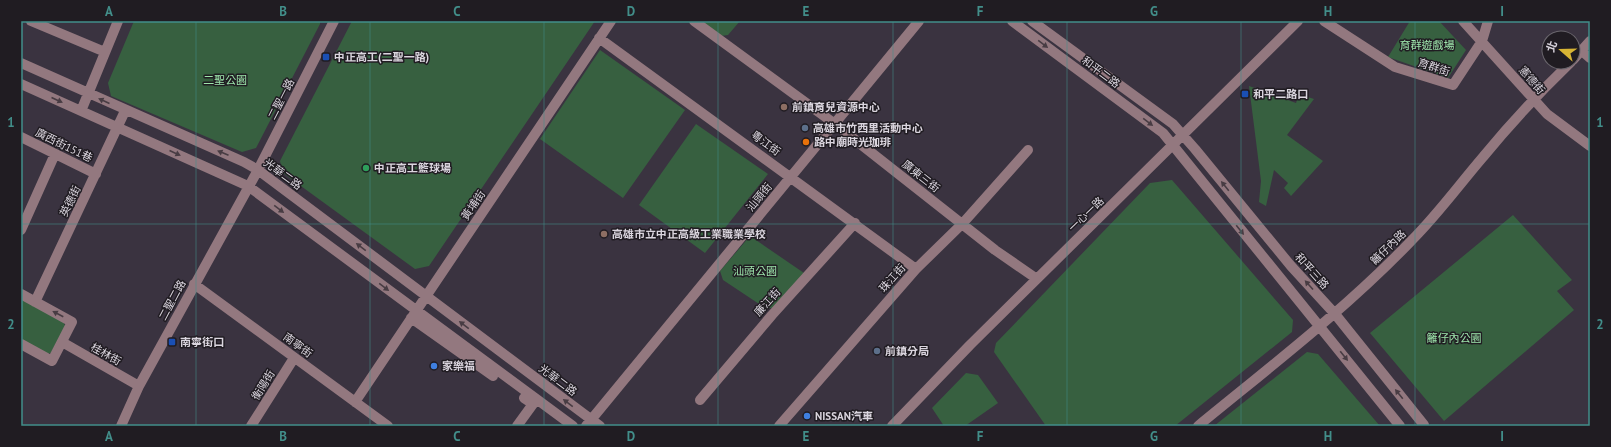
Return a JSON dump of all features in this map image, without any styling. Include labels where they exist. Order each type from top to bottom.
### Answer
[{"type":"street","points":[[31,21],[105,52]]},
{"type":"street","points":[[81,111],[118,21]]},
{"type":"street","name":"二聖一路","points":[[248,186],[258,170],[334,21]]},
{"type":"street","name":"黃埔街","points":[[355,402],[611,21]]},
{"type":"street","name":"廣東三街","points":[[694,21],[835,124],[963,223],[995,250],[1037,279]]},
{"type":"street","name":"汕頭街","points":[[588,423],[920,21]]},
{"type":"street","name":"和平二路","points":[[1012,21],[1163,133],[1172,145]]},
{"type":"street","name":"和平二路","points":[[1032,21],[1173,124],[1182,134]]},
{"type":"street","name":"一心一路","points":[[892,426],[1182,134],[1298,21]]},
{"type":"street","name":"育群街","points":[[1324,21],[1395,67],[1453,85],[1482,41],[1488,21]]},
{"type":"street","name":"憲德街","points":[[1463,21],[1547,114],[1590,146]]},
{"type":"street","name":"粵江街","points":[[599,38],[855,223],[916,269]]},
{"type":"street","name":"籬仔內路","points":[[1582,51],[1590,41]]},
{"type":"street","points":[[1582,51],[1590,58]]},
{"type":"street","name":"光華二路","points":[[21,63],[125,111],[244,162],[258,170],[502,354],[588,423],[600,426]]},
{"type":"street","name":"籬仔內路","points":[[1198,426],[1335,314],[1412,241],[1446,204],[1483,157],[1533,100],[1563,70]]},
{"type":"street","points":[[21,84],[248,186],[414,315],[564,426]]},
{"type":"street","name":"英德街","points":[[35,302],[125,111]]},
{"type":"street","name":"和平三路","points":[[1182,134],[1291,266],[1335,314],[1423,425]]},
{"type":"street","name":"廣西街151巷","points":[[21,137],[96,174]]},
{"type":"street","points":[[1172,145],[1400,426]]},
{"type":"street","name":"珠江街","points":[[779,426],[916,269],[963,223],[1028,150]]},
{"type":"street","points":[[21,230],[55,154]]},
{"type":"street","name":"二聖二路","points":[[121,426],[139,386],[248,186]]},
{"type":"street","name":"廉江街","points":[[700,400],[772,315],[855,223]]},
{"type":"street","name":"南寧街","points":[[194,284],[388,426]]},
{"type":"street","points":[[21,294],[72,322],[52,361],[21,344]]},
{"type":"street","points":[[414,315],[493,367],[573,426]]},
{"type":"street","name":"桂林街","points":[[62,342],[139,386]]},
{"type":"street","points":[[493,367],[502,354]]},
{"type":"street","name":"衡陽街","points":[[251,426],[294,358]]},
{"type":"street","points":[[517,426],[533,404]]},
{"type":"green space","name":"二聖公園","points":[[134,21],[320,21],[320,24],[256,148],[242,152],[111,96],[108,83]]},
{"type":"green space","points":[[352,21],[595,21],[429,266],[415,269],[283,173],[280,161]]},
{"type":"green space","points":[[701,21],[740,21],[728,35],[721,36]]},
{"type":"green space","name":"育群遊戲場","points":[[1410,21],[1439,21],[1466,50],[1448,78],[1388,57]]},
{"type":"green space","points":[[600,50],[685,110],[623,198],[540,139]]},
{"type":"green space","points":[[1249,86],[1296,103],[1299,94],[1314,99],[1287,135],[1323,161],[1291,196],[1284,188],[1288,183],[1274,170],[1266,206],[1259,202],[1261,181]]},
{"type":"green space","points":[[696,124],[768,174],[705,253],[639,205]]},
{"type":"green space","points":[[1172,180],[1293,320],[1292,332],[1175,426],[1046,426],[994,352],[996,343],[1150,183]]},
{"type":"green space","name":"籬仔內公園","points":[[1513,215],[1572,280],[1557,291],[1574,310],[1444,421],[1370,333]]},
{"type":"green space","name":"汕頭公園","points":[[750,236],[804,273],[775,308],[765,308],[723,280],[720,271]]},
{"type":"green space","points":[[21,298],[63,320],[65,326],[51,353],[46,354],[21,341]]},
{"type":"green space","points":[[1307,352],[1318,354],[1380,426],[1214,426]]},
{"type":"green space","points":[[966,373],[978,375],[998,403],[965,426],[944,426],[932,408]]},
{"type":"place","name":"中正高工(二聖一路)","points":[[326,57]]},
{"type":"place","name":"和平二路口","points":[[1245,94]]},
{"type":"place","name":"前鎮育兒資源中心","points":[[784,107]]},
{"type":"place","name":"高雄市竹西里活動中心","points":[[805,128]]},
{"type":"place","name":"路中廟時光珈琲","points":[[806,142]]},
{"type":"place","name":"中正高工籃球場","points":[[366,168]]},
{"type":"place","name":"高雄市立中正高級工業職業學校","points":[[604,234]]},
{"type":"place","name":"南寧街口","points":[[172,342]]},
{"type":"place","name":"前鎮分局","points":[[877,351]]},
{"type":"place","name":"家樂福","points":[[434,366]]},
{"type":"place","name":"NISSAN汽車","points":[[807,416]]}]
